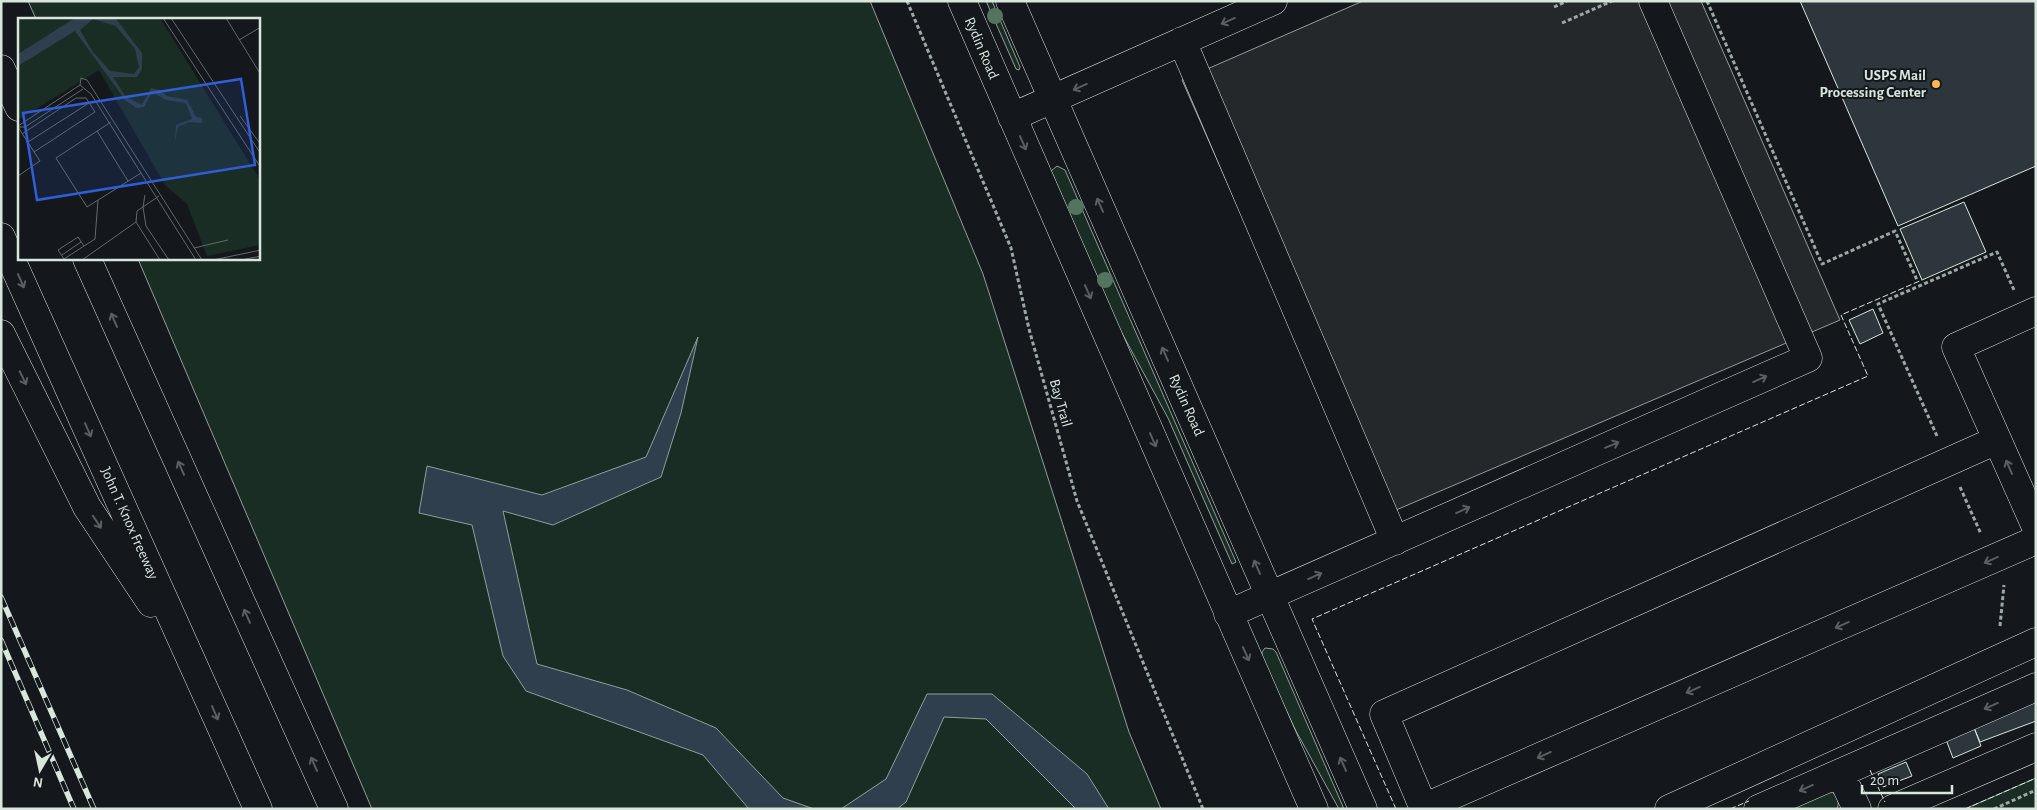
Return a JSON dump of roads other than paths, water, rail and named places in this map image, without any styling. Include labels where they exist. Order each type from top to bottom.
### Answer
[{"type":"main road","name":"Rydin Road","points":[[962,1],[1314,809]]},
{"type":"main road","name":"Rydin Road","points":[[1010,1],[1363,809]]},
{"type":"main road","points":[[1012,117],[1273,1]]},
{"type":"main road","points":[[1228,614],[1808,358],[1653,1]]},
{"type":"main road","points":[[1182,41],[1395,541]]},
{"type":"main road","points":[[1,68],[18,106]]},
{"type":"main road","name":"John T. Knox Freeway","points":[[1,237],[258,809]]},
{"type":"main road","points":[[87,260],[334,809]]},
{"type":"main road","points":[[2036,310],[1956,347],[1997,440],[2028,491],[2036,527]]},
{"type":"main road","points":[[1,334],[87,507],[195,669]]},
{"type":"main road","points":[[1997,440],[1384,714],[1424,808],[2036,540]]},
{"type":"main road","points":[[1669,809],[2036,642]]},
{"type":"main road","points":[[1758,809],[2036,687]]},
{"type":"main road","points":[[1892,809],[2036,747]]},
{"type":"main road","points":[[1840,773],[1857,809]]},
{"type":"water","points":[[698,337],[681,413],[661,477],[553,525],[503,511],[537,664],[627,690],[716,728],[783,798],[814,809],[749,809],[703,755],[526,691],[503,656],[472,525],[419,513],[427,466],[542,495],[646,457]]},
{"type":"water","points":[[927,694],[992,694],[1087,774],[1109,809],[1076,809],[986,719],[944,717],[906,802],[897,809],[841,809],[886,779]]},
{"type":"railway","points":[[1,597],[94,809]]},
{"type":"railway","points":[[1,640],[74,809]]},
{"type":"place","name":"USPS Mail Processing Center","points":[[1936,84]]}]
